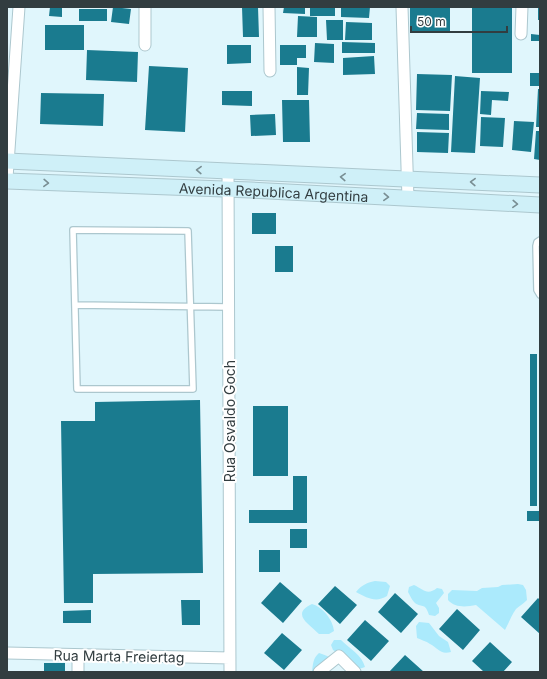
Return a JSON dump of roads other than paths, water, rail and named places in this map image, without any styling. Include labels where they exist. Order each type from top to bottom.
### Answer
[{"type":"main road","name":"Avenida Republica Argentina","points":[[8,161],[407,180],[540,184]]},
{"type":"main road","name":"Avenida Republica Argentina","points":[[7,180],[540,205]]},
{"type":"street","points":[[7,180],[19,7]]},
{"type":"street","points":[[145,7],[145,45]]},
{"type":"street","points":[[270,7],[270,71]]},
{"type":"street","points":[[402,7],[408,198]]},
{"type":"street","points":[[521,34],[522,7]]},
{"type":"street","name":"Rua Osvaldo Goch","points":[[228,171],[230,672]]},
{"type":"street","name":"Rua Marta Freiertag","points":[[7,653],[230,658]]},
{"type":"street","points":[[78,655],[78,672]]},
{"type":"street","points":[[319,672],[339,656],[355,672]]},
{"type":"lane","points":[[73,230],[188,231],[193,389],[77,389],[75,305],[73,230]]},
{"type":"lane","points":[[540,240],[537,242],[536,246],[537,290],[540,295]]},
{"type":"lane","points":[[75,305],[228,307]]}]
